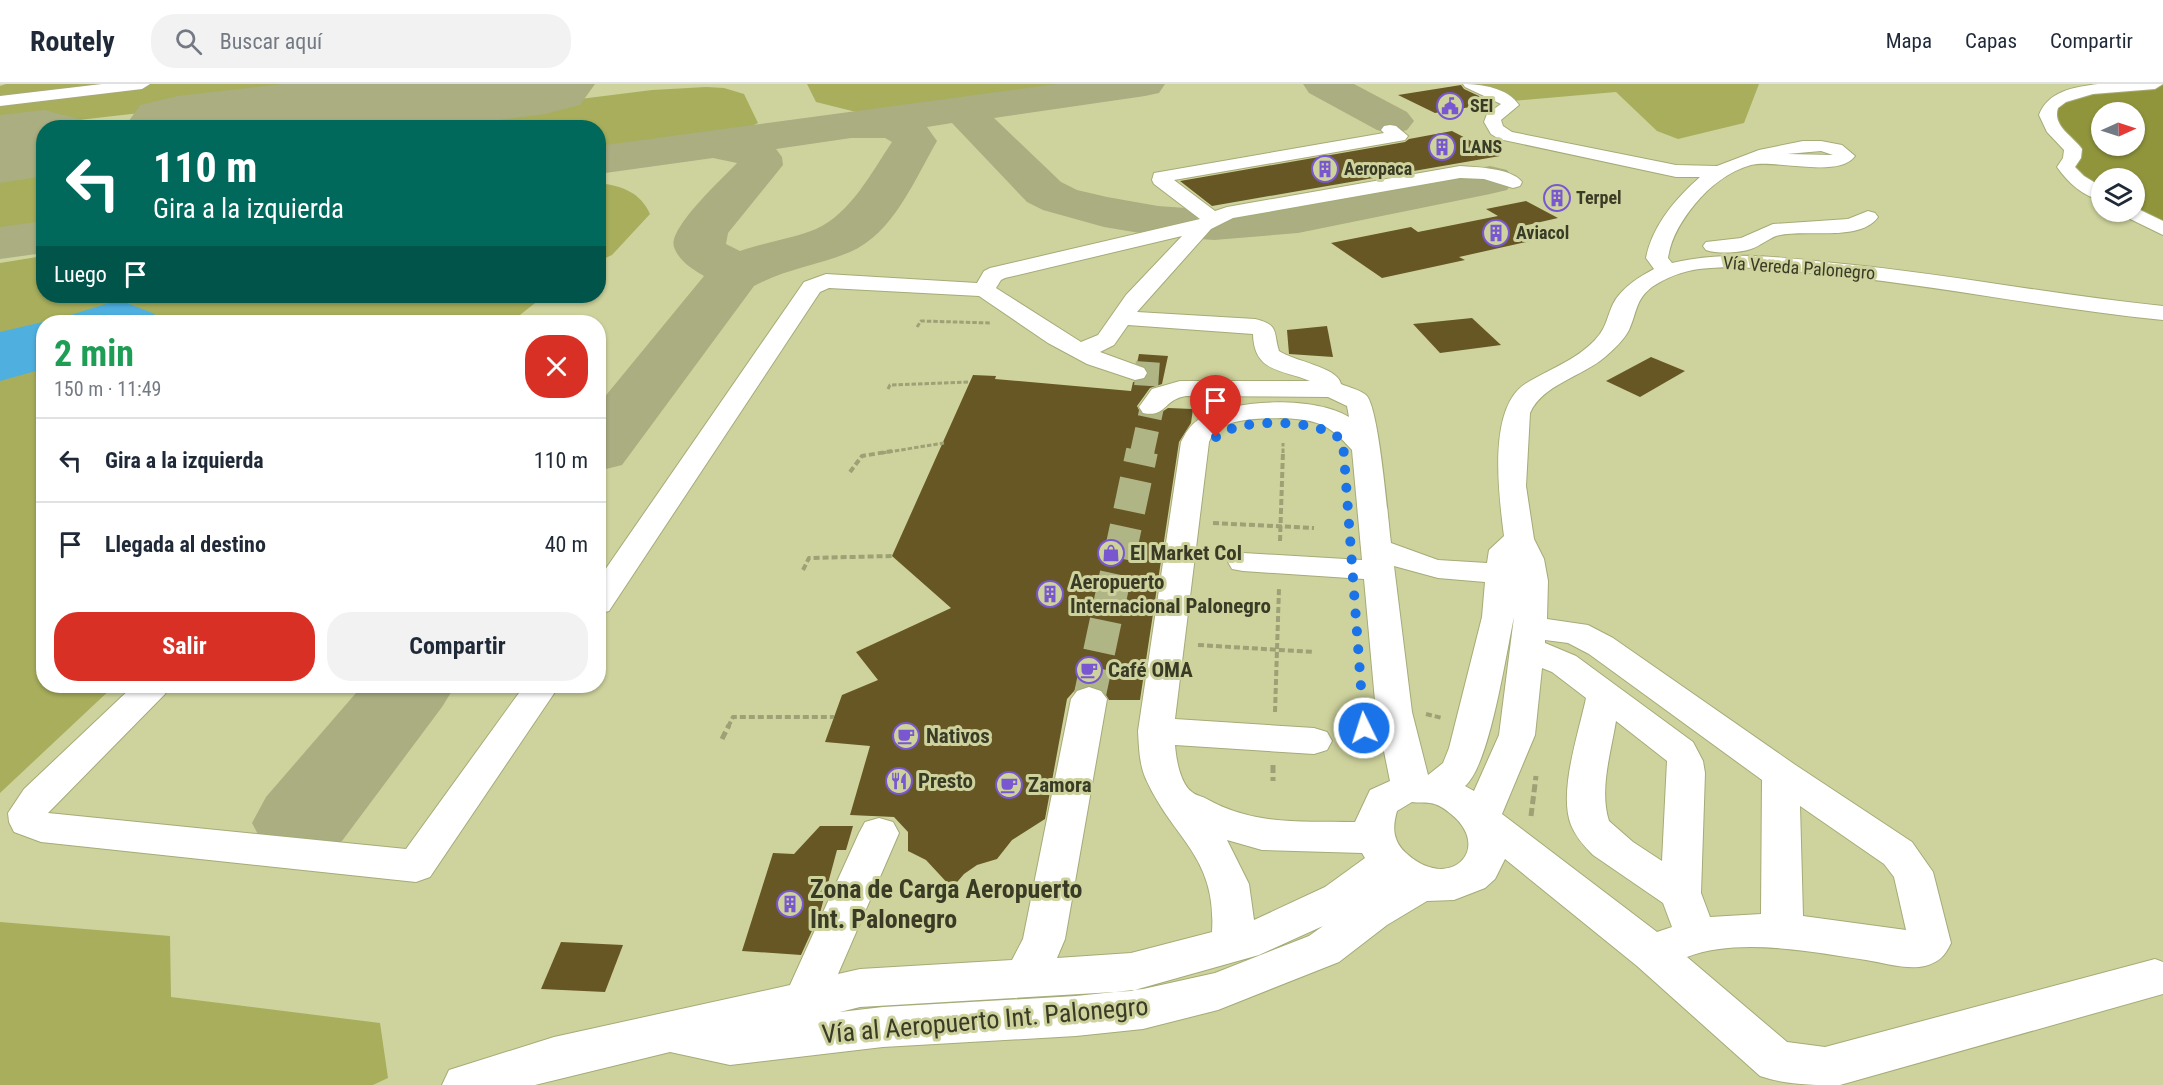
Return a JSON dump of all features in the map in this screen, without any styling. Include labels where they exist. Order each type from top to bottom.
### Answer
[{"type":"street","points":[[0,101],[142,84]]},
{"type":"street","points":[[1471,84],[1511,105],[1493,118],[1494,126],[1501,134],[1676,171],[1720,172]]},
{"type":"street","points":[[2091,189],[2079,183],[2066,166],[2072,158],[2073,149],[2049,121],[2046,114],[2049,108],[2054,101],[2072,93],[2155,84]]},
{"type":"street","points":[[1208,222],[1161,180],[1161,177],[1399,136],[1390,130]]},
{"type":"street","points":[[1666,271],[1657,258],[1666,230],[1700,186],[1720,172],[1755,159]]},
{"type":"street","points":[[1676,171],[1700,186]]},
{"type":"street","points":[[984,290],[992,276],[998,273],[1208,222],[1227,213],[1447,173],[1486,173],[1513,182]]},
{"type":"street","points":[[1661,243],[1696,247],[1737,245],[1753,241],[1773,230],[1838,227],[1859,222],[1868,217]]},
{"type":"street","points":[[2145,220],[2163,230]]},
{"type":"street","points":[[1081,351],[1106,340],[1145,287],[1208,222]]},
{"type":"street","name":"Vía Vereda Palonegro","points":[[1519,539],[1512,486],[1517,413],[1523,400],[1533,390],[1585,362],[1601,348],[1617,330],[1625,304],[1634,292],[1655,275],[1666,271],[1719,262],[1828,268],[1954,283],[2093,306],[2163,313]]},
{"type":"street","points":[[606,592],[812,287],[826,281],[984,290],[1081,351],[1107,364],[1135,373]]},
{"type":"street","points":[[1053,334],[1118,323],[1255,326],[1265,334],[1265,347],[1269,355],[1280,362],[1321,376],[1329,382],[1332,389]]},
{"type":"street","points":[[1162,388],[1332,389],[1350,395],[1360,406],[1394,712],[1422,789]]},
{"type":"street","points":[[1233,944],[1235,910],[1226,874],[1177,800],[1162,774],[1157,757],[1156,731],[1195,442],[1199,432],[1216,420],[1245,414],[1312,413],[1338,421],[1365,448]]},
{"type":"street","points":[[1177,800],[1211,820],[1232,828],[1395,861],[1444,885],[1468,879],[1480,871],[1486,858],[1487,838],[1481,819],[1517,735],[1532,582],[1529,559],[1519,539],[1504,550],[1498,617],[1467,748],[1458,771],[1422,789],[1384,799],[1374,817],[1395,861]]},
{"type":"street","points":[[1243,562],[1315,567],[1378,560],[1413,563],[1446,572],[1478,574],[1502,571]]},
{"type":"street","points":[[1528,638],[1575,633],[1588,638],[1888,846],[1907,862],[1913,872],[1930,943],[1924,948],[1913,949],[1782,933],[1722,933],[1697,936],[1652,953]]},
{"type":"street","points":[[1528,638],[1680,751],[1685,761],[1680,893],[1697,936]]},
{"type":"street","points":[[146,693],[37,800],[27,813],[28,822],[41,828],[416,866],[537,693]]},
{"type":"street","points":[[1604,694],[1588,784],[1586,811],[1592,827],[1607,844],[1680,893]]},
{"type":"street","points":[[1025,979],[1044,939],[1089,701]]},
{"type":"street","points":[[1156,731],[1314,741]]},
{"type":"street","points":[[1781,774],[1782,933]]},
{"type":"street","points":[[1422,789],[1462,802],[1652,953],[1776,1061],[1825,1068],[2155,978]]},
{"type":"street","points":[[785,1038],[807,1000],[821,961],[879,833]]},
{"type":"street","name":"Vía al Aeropuerto Int. Palonegro","points":[[466,1085],[554,1058],[860,988],[1131,972],[1259,937],[1340,899],[1395,861]]},
{"type":"street","name":"Vía al Aeropuerto Int. Palonegro","points":[[664,1031],[730,1044],[883,1027],[1076,1016],[1143,1009],[1218,991],[1324,949],[1372,913],[1395,861]]},
{"type":"path","points":[[917,327],[921,321],[995,323]]},
{"type":"path","points":[[888,389],[890,385],[970,382]]},
{"type":"path","points":[[1273,781],[1283,443]]},
{"type":"path","points":[[850,472],[862,456],[944,444]]},
{"type":"path","points":[[1184,521],[1314,528]]},
{"type":"path","points":[[802,570],[809,558],[892,556]]},
{"type":"path","points":[[1168,644],[1314,652]]},
{"type":"path","points":[[722,739],[733,717],[834,717]]},
{"type":"green space","points":[[6,84],[393,84],[79,120],[36,120],[36,125],[0,129],[0,86]]},
{"type":"green space","points":[[807,84],[1079,84],[876,112],[856,112],[816,102]]},
{"type":"green space","points":[[1480,84],[1759,84],[1744,123],[1678,139],[1657,131],[1616,92],[1512,101]]},
{"type":"green space","points":[[2163,84],[2163,231],[2145,221],[2145,168],[2091,168],[2091,187],[2073,175],[2073,158],[2047,108],[2053,101],[2115,87]]},
{"type":"green space","points":[[706,87],[724,88],[744,94],[758,123],[748,128],[606,148],[606,120],[411,120],[652,90]]},
{"type":"green space","points":[[36,167],[36,224],[0,229],[0,172]]},
{"type":"green space","points":[[606,184],[636,195],[650,214],[612,255],[606,258]]},
{"type":"green space","points":[[36,257],[36,303],[535,303],[520,315],[36,315],[36,693],[107,693],[0,793],[0,263]]},
{"type":"green space","points":[[0,922],[170,936],[171,997],[380,1023],[388,1078],[373,1085],[0,1085]]},
{"type":"water","points":[[109,303],[127,303],[155,314],[154,315],[70,315]]},
{"type":"water","points":[[36,324],[36,371],[0,381],[0,332]]},
{"type":"building","name":"SEI","points":[[1461,85],[1464,89],[1494,103],[1435,113],[1398,95]]},
{"type":"building","points":[[1452,131],[1500,156],[1212,206],[1180,181],[1405,142],[1409,139]]},
{"type":"building","points":[[1526,201],[1558,218],[1518,227],[1540,239],[1459,257],[1465,260],[1382,278],[1331,243],[1411,227],[1418,232],[1498,216],[1486,209]]},
{"type":"building","points":[[1472,318],[1501,345],[1440,353],[1413,324]]},
{"type":"building","points":[[1327,326],[1333,357],[1289,354],[1287,330]]},
{"type":"building","name":"Aeropuerto Internacional Palonegro","points":[[1139,354],[1168,356],[1162,384],[1150,388],[1137,406],[1141,414],[1157,415],[1168,408],[1193,409],[1191,423],[1179,442],[1140,700],[1109,700],[1103,690],[1090,685],[1075,690],[1067,699],[1045,819],[1012,840],[997,859],[977,865],[964,874],[952,888],[926,860],[908,851],[908,832],[894,817],[850,815],[870,746],[825,742],[842,695],[878,680],[856,652],[951,608],[892,556],[973,375],[1131,391],[1133,382],[1144,380],[1149,374],[1146,367],[1137,363]]},
{"type":"building","points":[[1651,357],[1685,371],[1640,397],[1606,381]]},
{"type":"building","name":"Zona de Carga Aeropuerto Int. Palonegro","points":[[820,826],[853,826],[846,850],[837,850],[820,913],[801,955],[742,951],[773,853],[794,854]]},
{"type":"building","points":[[561,942],[623,945],[605,992],[541,989]]},
{"type":"taxiway","points":[[983,107],[1145,84]]},
{"type":"taxiway","points":[[1323,84],[1392,121]]},
{"type":"taxiway","points":[[713,144],[983,107]]},
{"type":"taxiway","points":[[983,107],[970,113],[969,117],[1044,192],[1060,200],[1104,212],[1158,221],[1214,225],[1298,218],[1490,180]]},
{"type":"taxiway","points":[[735,274],[763,261],[834,240],[856,226],[875,204],[915,141],[903,130],[895,127],[877,124],[851,125]]},
{"type":"taxiway","points":[[606,159],[713,144]]},
{"type":"taxiway","points":[[713,144],[746,149],[759,157],[760,165],[703,230],[700,239],[700,246],[704,252],[735,274]]},
{"type":"taxiway","points":[[0,243],[36,238]]},
{"type":"taxiway","points":[[606,440],[735,274]]},
{"type":"taxiway","points":[[301,823],[405,693]]},
{"type":"runway","points":[[245,120],[545,84]]},
{"type":"runway","points":[[0,149],[36,144]]},
{"type":"tunnel","points":[[1135,373],[1164,375]]},
{"type":"tunnel","points":[[1142,453],[1152,407]]},
{"type":"tunnel","points":[[1089,699],[1142,451]]},
{"type":"place","name":"SEI","points":[[1450,106]]},
{"type":"place","name":"LANS","points":[[1442,147]]},
{"type":"place","name":"Aeropaca","points":[[1325,169]]},
{"type":"place","name":"Terpel","points":[[1557,198]]},
{"type":"place","name":"Aviacol","points":[[1496,233]]},
{"type":"place","name":"El Market Col","points":[[1111,553]]},
{"type":"place","name":"Aeropuerto Internacional Palonegro","points":[[1050,594]]},
{"type":"place","name":"Café OMA","points":[[1089,670]]},
{"type":"place","name":"Nativos","points":[[906,736]]},
{"type":"place","name":"Presto","points":[[899,781]]},
{"type":"place","name":"Zamora","points":[[1009,785]]},
{"type":"place","name":"Zona de Carga Aeropuerto Int. Palonegro","points":[[790,904]]},
{"type":"route","points":[[1216,437],[1226,430],[1241,425],[1302,424],[1327,429],[1343,442],[1364,728]]}]
